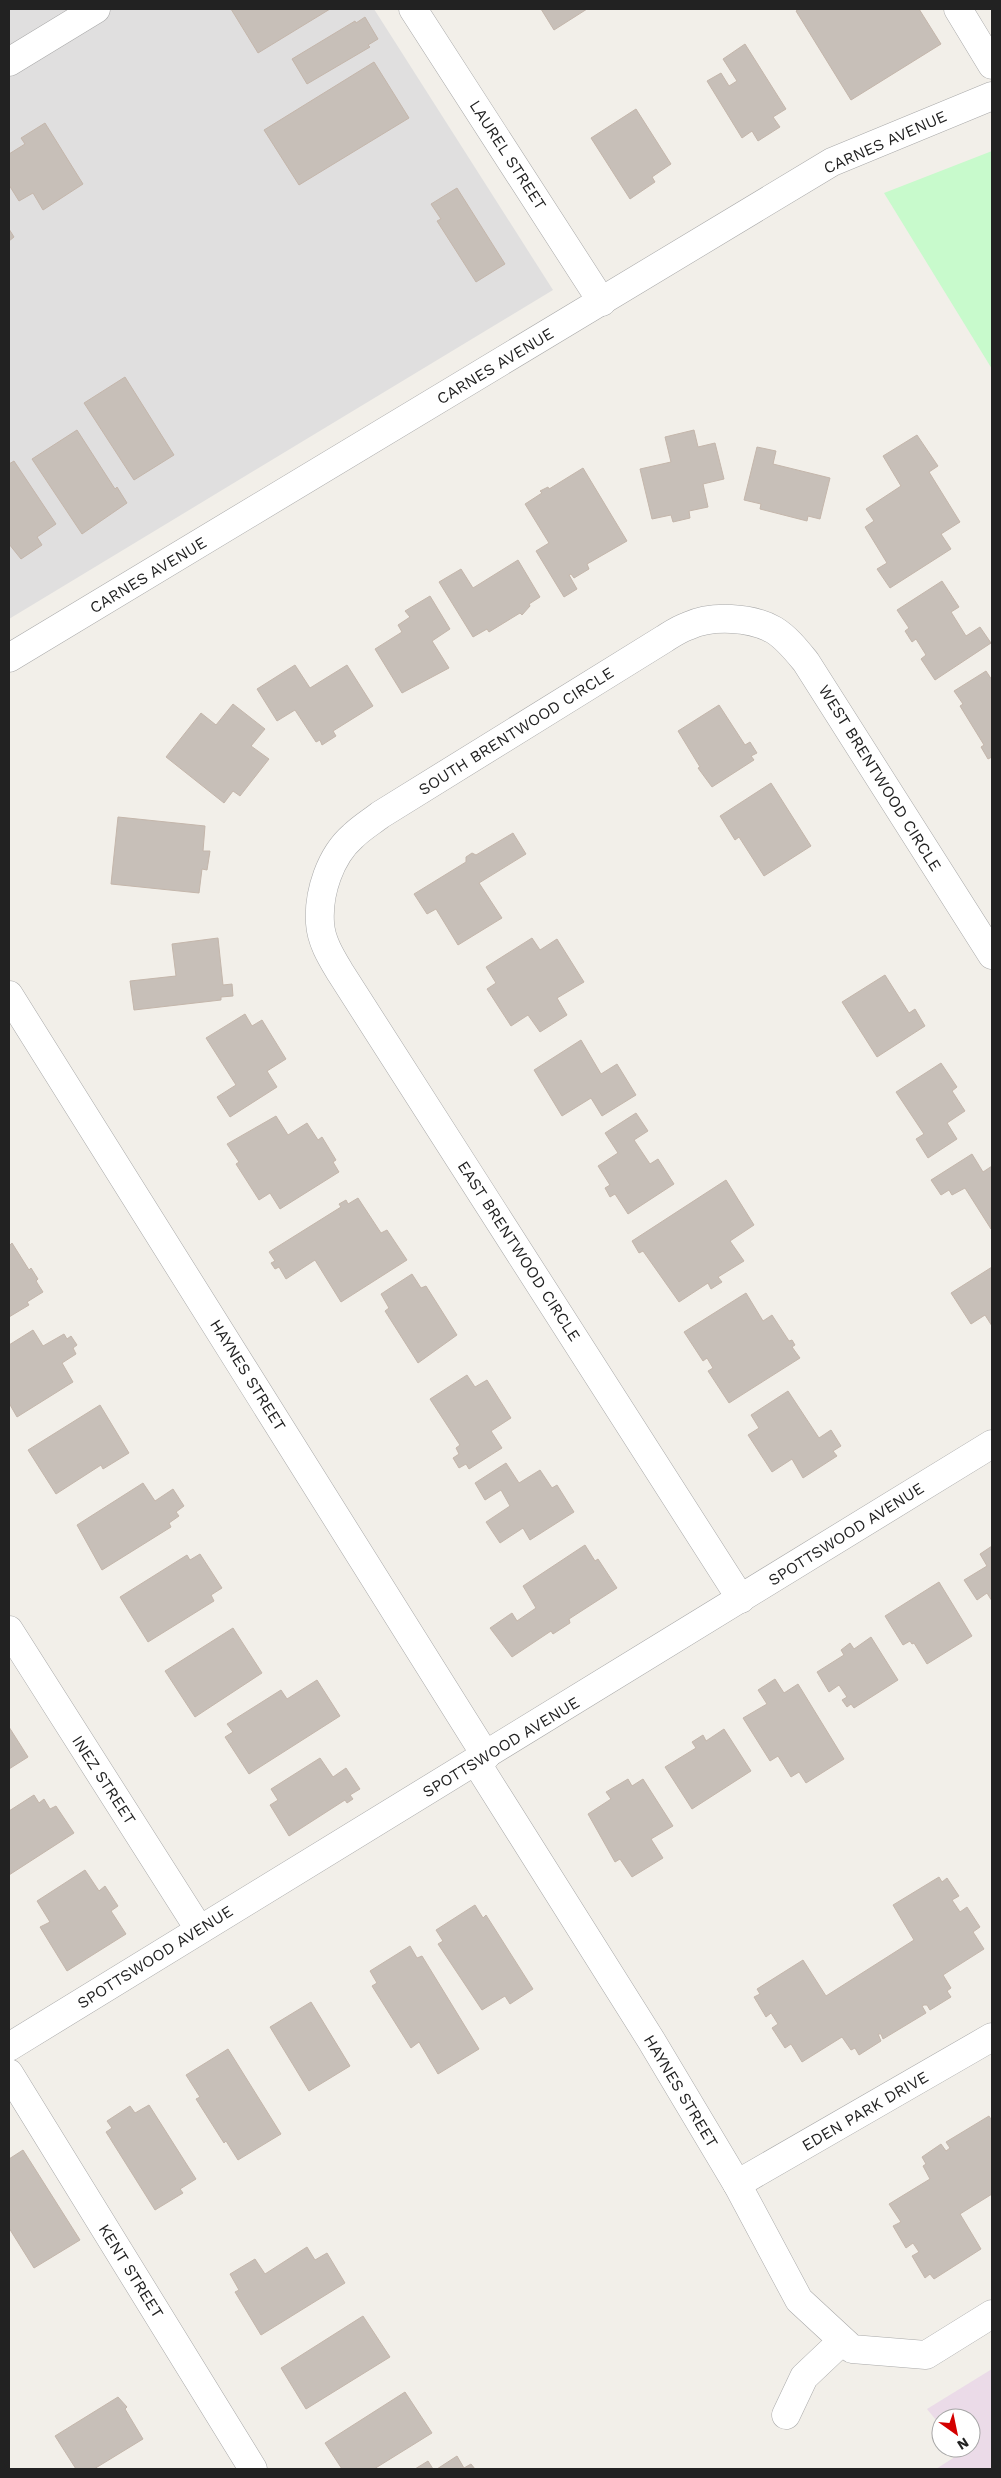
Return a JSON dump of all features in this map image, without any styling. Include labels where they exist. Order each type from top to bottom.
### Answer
[{"type":"street","points":[[9,62],[96,9]]},
{"type":"street","name":"LAUREL STREET","points":[[413,9],[602,302]]},
{"type":"street","points":[[958,9],[992,65]]},
{"type":"street","name":"CARNES AVENUE","points":[[9,658],[832,162],[992,96]]},
{"type":"street","name":"SOUTH BRENTWOOD CIRCLE","points":[[321,895],[334,861],[352,837],[380,815],[689,625],[720,619],[748,621]]},
{"type":"street","name":"WEST BRENTWOOD CIRCLE","points":[[748,621],[773,630],[792,646],[806,662],[992,955]]},
{"type":"street","name":"EAST BRENTWOOD CIRCLE","points":[[321,895],[320,924],[326,948],[340,972],[741,1599]]},
{"type":"street","name":"HAYNES STREET","points":[[9,995],[481,1759],[651,2040],[737,2184],[798,2300],[852,2349],[926,2355],[992,2314]]},
{"type":"street","name":"SPOTTSWOOD AVENUE","points":[[9,2048],[199,1929],[481,1759],[992,1444]]},
{"type":"street","name":"INEZ STREET","points":[[9,1630],[199,1929]]},
{"type":"street","name":"EDEN PARK DRIVE","points":[[737,2184],[992,2037]]},
{"type":"street","name":"KENT STREET","points":[[9,2073],[253,2469]]},
{"type":"street","points":[[786,2415],[804,2377],[842,2341]]},
{"type":"shaded area","points":[[9,9],[374,9],[553,290],[9,619]]},
{"type":"shaded area","points":[[992,2369],[992,2469],[936,2469],[953,2458],[981,2458],[981,2408],[931,2408],[931,2414],[927,2409]]},
{"type":"green space","points":[[992,151],[992,369],[884,193]]},
{"type":"building","points":[[231,9],[330,9],[258,53]]},
{"type":"building","points":[[541,9],[587,9],[554,30]]},
{"type":"building","points":[[799,9],[919,9],[941,44],[851,100],[796,11]]},
{"type":"building","points":[[365,17],[378,39],[368,45],[370,47],[307,84],[292,59],[355,21],[356,23]]},
{"type":"building","points":[[745,44],[786,109],[773,117],[780,127],[758,141],[752,131],[742,138],[707,81],[721,73],[729,86],[737,81],[723,59]]},
{"type":"building","points":[[374,62],[409,118],[299,185],[264,130]]},
{"type":"building","points":[[636,109],[671,164],[652,177],[655,182],[630,199],[591,138]]},
{"type":"building","points":[[45,123],[83,184],[43,210],[33,193],[19,201],[9,185],[9,154],[25,144],[21,138]]},
{"type":"building","points":[[457,188],[505,264],[476,282],[437,221],[441,219],[431,204]]},
{"type":"building","points":[[9,229],[14,237],[9,241]]},
{"type":"building","points":[[125,377],[174,455],[134,480],[84,403]]},
{"type":"building","points":[[77,430],[115,489],[117,487],[127,503],[82,534],[32,459]]},
{"type":"building","points":[[694,430],[698,447],[715,443],[724,479],[703,484],[708,507],[689,511],[690,518],[673,522],[671,515],[652,519],[640,469],[671,462],[665,437]]},
{"type":"building","points":[[917,435],[938,466],[929,472],[960,522],[941,534],[951,549],[890,588],[877,569],[887,563],[865,527],[874,521],[866,509],[901,486],[883,456]]},
{"type":"building","points":[[757,447],[776,451],[773,464],[830,478],[820,519],[808,516],[807,521],[760,509],[761,504],[744,500]]},
{"type":"building","points":[[14,461],[56,524],[37,537],[42,545],[21,559],[9,544],[9,464]]},
{"type":"building","points":[[583,468],[627,541],[587,564],[589,569],[574,578],[571,574],[569,575],[577,589],[564,597],[536,551],[549,543],[525,504],[542,493],[540,491],[548,487],[549,489]]},
{"type":"building","points":[[518,560],[540,597],[529,604],[530,606],[522,615],[520,613],[489,632],[487,629],[473,637],[439,582],[461,569],[473,588]]},
{"type":"building","points":[[942,581],[959,607],[951,612],[966,636],[980,627],[991,643],[935,680],[921,659],[926,655],[916,639],[912,642],[905,631],[909,628],[897,610]]},
{"type":"building","points":[[430,596],[450,629],[432,641],[449,668],[402,693],[375,649],[402,632],[398,625],[410,617],[405,611]]},
{"type":"building","points":[[295,665],[310,688],[347,665],[373,706],[333,731],[336,736],[322,745],[320,740],[316,742],[295,710],[277,721],[257,689]]},
{"type":"building","points":[[986,671],[992,680],[992,757],[988,759],[981,747],[984,745],[960,706],[963,704],[954,691]]},
{"type":"building","points":[[233,704],[265,729],[251,746],[269,759],[240,796],[233,791],[224,803],[166,757],[201,713],[216,725]]},
{"type":"building","points":[[719,705],[745,745],[750,742],[757,753],[751,756],[754,760],[712,787],[698,768],[700,767],[678,731]]},
{"type":"building","points":[[771,783],[811,846],[764,876],[739,837],[735,840],[720,816]]},
{"type":"building","points":[[118,817],[205,826],[203,851],[210,851],[207,870],[202,869],[199,893],[111,884]]},
{"type":"building","points":[[513,833],[526,854],[479,883],[502,918],[458,945],[436,909],[427,914],[414,894],[466,862],[466,857],[472,853],[476,855]]},
{"type":"building","points":[[218,938],[223,985],[232,984],[233,996],[221,997],[221,1000],[134,1010],[130,981],[176,976],[172,944]]},
{"type":"building","points":[[532,938],[540,950],[557,939],[584,982],[557,998],[567,1015],[540,1032],[528,1015],[511,1026],[487,989],[496,983],[486,967]]},
{"type":"building","points":[[885,975],[909,1013],[915,1009],[925,1026],[877,1057],[842,1002]]},
{"type":"building","points":[[245,1014],[252,1026],[262,1020],[286,1059],[267,1071],[277,1087],[230,1117],[217,1097],[236,1085],[206,1038]]},
{"type":"building","points":[[581,1040],[601,1074],[617,1064],[636,1095],[602,1116],[591,1098],[562,1116],[534,1070]]},
{"type":"building","points":[[941,1063],[957,1087],[952,1091],[965,1111],[947,1123],[957,1139],[928,1158],[916,1139],[924,1134],[896,1092]]},
{"type":"building","points":[[636,1113],[648,1131],[634,1140],[650,1164],[658,1159],[674,1184],[628,1214],[615,1194],[610,1197],[605,1188],[610,1185],[598,1166],[618,1153],[605,1133]]},
{"type":"building","points":[[276,1116],[288,1135],[307,1123],[318,1140],[322,1137],[336,1160],[333,1162],[339,1172],[280,1209],[270,1193],[259,1200],[236,1164],[239,1162],[227,1144]]},
{"type":"building","points":[[972,1154],[983,1172],[992,1166],[991,1229],[965,1188],[952,1195],[949,1190],[941,1195],[931,1180]]},
{"type":"building","points":[[726,1180],[754,1225],[730,1241],[744,1261],[718,1277],[722,1282],[711,1289],[708,1283],[679,1302],[643,1251],[639,1253],[632,1241]]},
{"type":"building","points":[[358,1198],[381,1233],[387,1230],[407,1260],[341,1302],[315,1260],[286,1279],[279,1267],[275,1269],[271,1263],[275,1261],[269,1252],[341,1207],[339,1204],[346,1200],[348,1204]]},
{"type":"building","points":[[12,1243],[29,1270],[31,1268],[38,1279],[36,1281],[43,1292],[27,1302],[29,1305],[9,1317],[9,1246]]},
{"type":"building","points":[[992,1267],[992,1326],[985,1315],[971,1324],[951,1293]]},
{"type":"building","points":[[412,1274],[421,1288],[426,1286],[457,1335],[418,1363],[385,1311],[389,1308],[381,1294]]},
{"type":"building","points":[[746,1293],[763,1321],[772,1315],[789,1341],[792,1340],[795,1345],[792,1347],[800,1358],[729,1403],[708,1371],[713,1368],[707,1358],[703,1361],[684,1332]]},
{"type":"building","points":[[33,1330],[43,1346],[64,1334],[67,1339],[71,1336],[77,1345],[73,1348],[76,1354],[62,1363],[73,1382],[17,1417],[9,1403],[9,1345]]},
{"type":"building","points":[[467,1375],[475,1387],[487,1380],[511,1418],[491,1431],[502,1448],[469,1469],[466,1464],[459,1468],[453,1458],[459,1454],[456,1448],[460,1445],[430,1399]]},
{"type":"building","points":[[788,1391],[819,1438],[831,1430],[841,1446],[833,1451],[837,1456],[803,1478],[792,1459],[772,1472],[748,1435],[759,1428],[751,1415]]},
{"type":"building","points":[[100,1405],[129,1453],[103,1469],[101,1465],[56,1494],[28,1450]]},
{"type":"building","points":[[506,1463],[519,1483],[540,1470],[552,1488],[557,1485],[574,1512],[530,1540],[523,1528],[500,1543],[486,1522],[510,1506],[501,1490],[485,1500],[475,1483]]},
{"type":"building","points":[[143,1483],[155,1501],[173,1489],[184,1506],[176,1512],[179,1516],[169,1523],[171,1527],[102,1570],[77,1525]]},
{"type":"building","points":[[585,1545],[595,1561],[598,1559],[617,1588],[569,1619],[570,1623],[553,1634],[551,1631],[512,1657],[490,1628],[512,1613],[517,1621],[536,1608],[523,1586]]},
{"type":"building","points":[[992,1546],[992,1601],[987,1593],[977,1600],[964,1580],[987,1566],[980,1554]]},
{"type":"building","points":[[200,1554],[222,1588],[211,1595],[214,1601],[148,1642],[120,1597],[187,1555],[190,1560]]},
{"type":"building","points":[[939,1582],[972,1636],[927,1664],[914,1643],[912,1644],[910,1641],[903,1645],[885,1616]]},
{"type":"building","points":[[233,1628],[262,1673],[195,1717],[165,1671]]},
{"type":"building","points":[[871,1637],[898,1680],[854,1708],[851,1704],[847,1707],[842,1700],[847,1697],[839,1685],[829,1692],[817,1672],[844,1655],[841,1650],[850,1643],[854,1649]]},
{"type":"building","points":[[775,1679],[784,1693],[798,1684],[844,1759],[806,1783],[799,1772],[791,1777],[778,1756],[770,1761],[743,1718],[767,1704],[758,1690]]},
{"type":"building","points":[[317,1680],[340,1716],[249,1774],[225,1737],[233,1732],[227,1724],[281,1690],[287,1699]]},
{"type":"building","points":[[9,1727],[28,1757],[9,1769]]},
{"type":"building","points":[[724,1729],[751,1771],[692,1809],[665,1767],[696,1748],[692,1742],[703,1735],[706,1741]]},
{"type":"building","points":[[320,1758],[333,1777],[346,1768],[360,1789],[350,1795],[353,1799],[347,1803],[345,1800],[289,1836],[270,1805],[278,1800],[271,1789]]},
{"type":"building","points":[[628,1779],[632,1786],[643,1779],[673,1826],[651,1839],[663,1858],[632,1877],[620,1859],[615,1862],[588,1814],[611,1799],[606,1792]]},
{"type":"building","points":[[34,1795],[39,1803],[44,1799],[50,1809],[56,1806],[74,1833],[9,1875],[9,1811]]},
{"type":"building","points":[[85,1870],[99,1891],[105,1886],[118,1906],[111,1911],[126,1934],[67,1971],[40,1927],[50,1922],[37,1901]]},
{"type":"building","points":[[939,1877],[942,1882],[947,1878],[959,1896],[952,1900],[960,1912],[967,1907],[980,1927],[973,1932],[984,1949],[943,1975],[951,1988],[947,1991],[951,1997],[930,2010],[927,2005],[922,2006],[926,2013],[883,2039],[881,2034],[878,2034],[881,2041],[859,2055],[855,2048],[851,2050],[842,2037],[802,2062],[791,2044],[785,2048],[772,2028],[778,2024],[771,2013],[766,2017],[754,1997],[760,1994],[757,1989],[803,1960],[826,1996],[914,1940],[893,1905]]},
{"type":"building","points":[[475,1905],[483,1918],[486,1915],[533,1989],[510,2004],[505,1996],[482,2010],[438,1944],[443,1941],[436,1930]]},
{"type":"building","points":[[410,1946],[417,1958],[422,1956],[479,2049],[438,2074],[419,2042],[411,2048],[372,1986],[377,1983],[370,1971]]},
{"type":"building","points":[[311,2002],[350,2066],[309,2091],[270,2027]]},
{"type":"building","points":[[228,2049],[281,2134],[238,2160],[226,2141],[224,2143],[196,2099],[200,2097],[186,2075]]},
{"type":"building","points":[[149,2105],[196,2179],[180,2189],[183,2193],[155,2210],[106,2132],[112,2128],[107,2121],[130,2106],[135,2113]]},
{"type":"building","points":[[989,2116],[992,2121],[992,2194],[960,2214],[981,2249],[934,2279],[930,2274],[925,2278],[912,2256],[919,2252],[913,2243],[906,2248],[893,2226],[901,2222],[889,2204],[930,2179],[923,2166],[926,2164],[922,2157],[941,2144],[946,2151],[950,2148],[946,2142]]},
{"type":"building","points":[[23,2150],[80,2240],[34,2268],[9,2228],[9,2159]]},
{"type":"building","points":[[307,2247],[315,2260],[327,2253],[345,2283],[261,2335],[235,2292],[239,2290],[230,2274],[255,2259],[265,2274]]},
{"type":"building","points":[[363,2316],[390,2357],[306,2409],[281,2368]]},
{"type":"building","points":[[405,2392],[432,2433],[374,2469],[342,2469],[325,2443]]},
{"type":"building","points":[[118,2397],[127,2407],[125,2409],[143,2439],[94,2469],[76,2469],[55,2436]]},
{"type":"building","points":[[457,2456],[464,2468],[471,2464],[475,2469],[437,2469]]},
{"type":"building","points":[[428,2461],[433,2469],[415,2469]]}]
